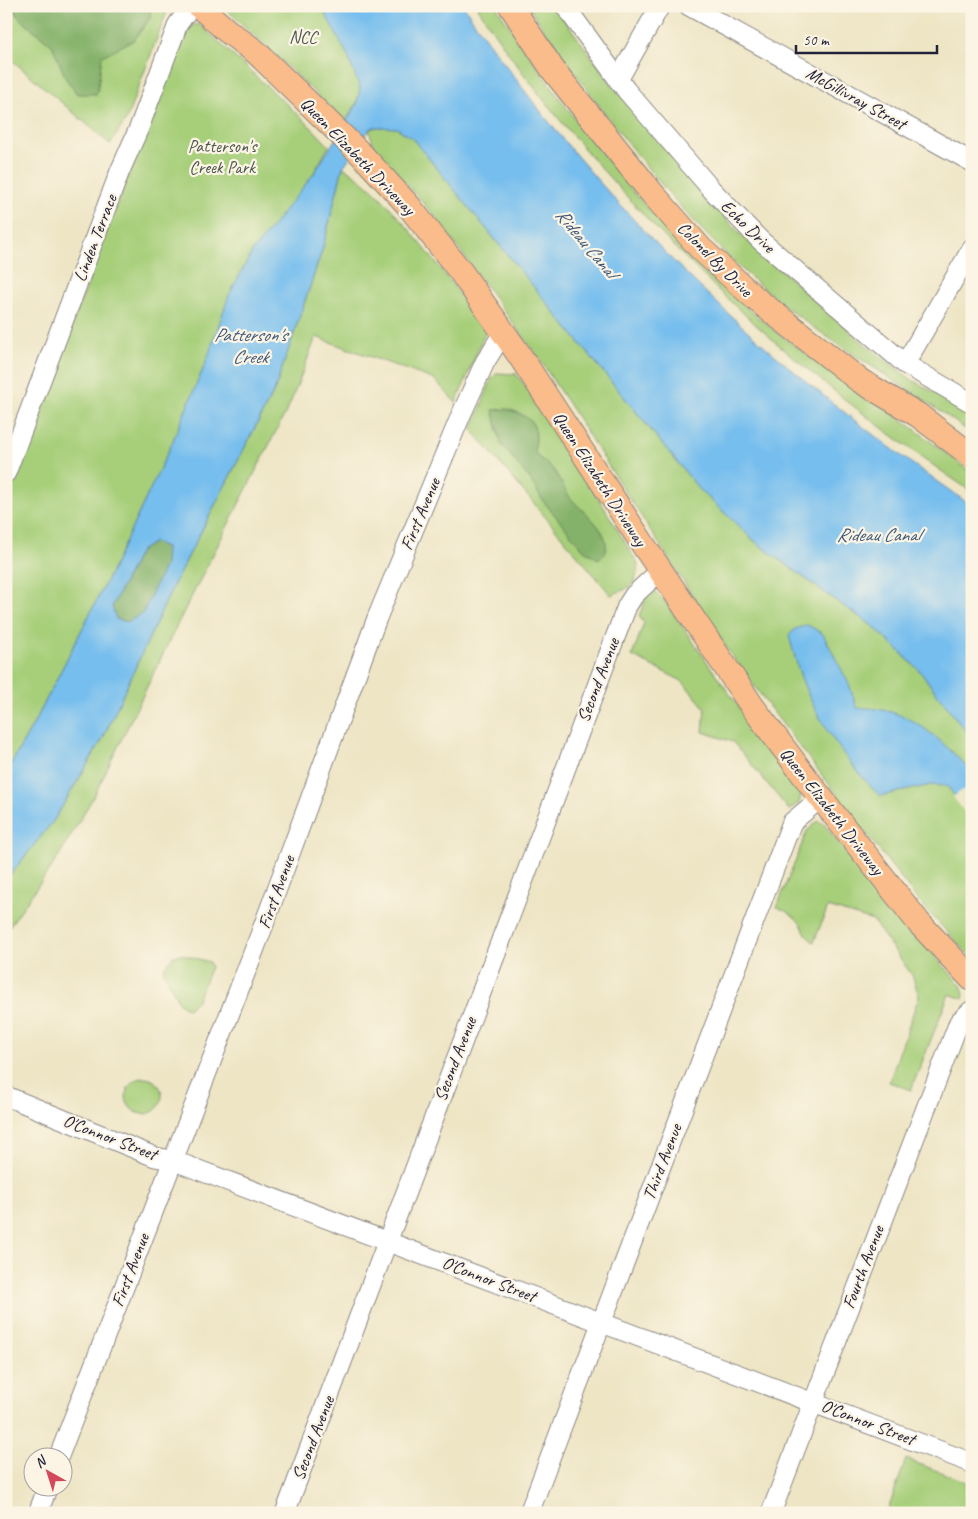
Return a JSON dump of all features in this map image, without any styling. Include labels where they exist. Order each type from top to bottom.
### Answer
[{"type":"main road","name":"Queen Elizabeth Driveway","points":[[199,6],[226,30],[256,52],[362,155],[408,205],[461,272],[503,333],[660,571],[752,706],[919,923],[972,979]]},
{"type":"main road","name":"Colonel By Drive","points":[[511,6],[554,70],[651,192],[701,249],[756,299],[859,380],[918,414],[972,456]]},
{"type":"street","name":"Linden Terrace","points":[[6,473],[120,171],[139,128],[178,24],[191,6]]},
{"type":"street","name":"Echo Drive","points":[[565,6],[618,80],[712,190],[760,240],[905,364],[972,403]]},
{"type":"street","points":[[618,80],[660,6]]},
{"type":"street","name":"McGillivray Street","points":[[689,6],[972,162]]},
{"type":"street","points":[[905,364],[972,248]]},
{"type":"street","name":"First Avenue","points":[[63,1446],[263,927],[377,618],[484,362],[503,333]]},
{"type":"street","name":"Second Avenue","points":[[285,1513],[387,1241],[585,698],[626,606],[634,594],[660,571]]},
{"type":"street","name":"Third Avenue","points":[[528,1513],[792,822],[821,798]]},
{"type":"street","name":"Fourth Avenue","points":[[771,1513],[813,1401],[965,1016]]},
{"type":"street","name":"O'Connor Street","points":[[6,1096],[155,1157],[172,1160],[813,1401],[972,1463]]},
{"type":"street","points":[[38,1513],[44,1496]]},
{"type":"green space","points":[[6,6],[169,6],[126,120],[110,144],[6,55]]},
{"type":"green space","points":[[13,6],[149,6],[151,17],[134,40],[102,56],[97,94],[77,94],[66,79],[52,45],[19,18]]},
{"type":"green space","name":"NCC","points":[[223,6],[321,6],[345,48],[359,82],[358,99],[345,121]]},
{"type":"green space","points":[[477,6],[496,6],[585,132],[617,173],[686,251],[723,287],[786,340],[879,403],[972,473],[972,492],[874,422],[827,385],[737,308],[694,267],[652,224],[557,117],[508,52]]},
{"type":"green space","points":[[528,6],[554,6],[614,87],[710,202],[743,237],[868,347],[912,380],[972,413],[972,434],[808,323],[748,275],[713,241],[646,166],[584,86]]},
{"type":"green space","name":"Patterson's Creek Park","points":[[199,24],[307,123],[329,146],[206,362],[172,443],[113,568],[38,716],[6,773],[6,502],[140,144],[184,34],[190,26]]},
{"type":"green space","points":[[379,126],[397,128],[412,138],[700,490],[758,544],[873,626],[918,669],[972,739],[972,958],[920,903],[728,650],[540,360],[435,216],[375,149],[369,130]]},
{"type":"green space","points":[[343,167],[370,187],[400,219],[448,278],[486,331],[456,403],[435,380],[316,337],[290,404],[178,623],[95,794],[57,859],[6,931],[6,880],[54,820],[102,740],[174,584],[275,389],[322,251]]},
{"type":"green space","points":[[497,373],[516,374],[581,469],[638,564],[636,578],[631,586],[611,595],[472,430],[492,378]]},
{"type":"green space","points":[[507,409],[528,418],[536,432],[536,454],[553,469],[569,496],[601,530],[605,537],[606,545],[605,554],[598,559],[584,550],[543,501],[529,478],[501,444],[493,410]]},
{"type":"green space","points":[[154,542],[166,547],[166,565],[143,613],[128,622],[116,619],[112,606],[140,551]]},
{"type":"green space","points":[[654,591],[663,599],[801,796],[799,803],[789,810],[733,742],[703,732],[705,708],[682,681],[632,656],[644,623],[639,616],[646,598]]},
{"type":"green space","points":[[818,821],[824,824],[893,911],[961,985],[964,993],[963,999],[949,994],[911,1090],[889,1082],[919,996],[912,975],[873,921],[828,907],[814,942],[807,936],[795,918],[777,907],[807,831]]},
{"type":"green space","points":[[181,954],[209,962],[211,967],[197,1000],[188,1009],[179,1003],[163,970],[172,957]]},
{"type":"green space","points":[[144,1078],[151,1079],[157,1083],[161,1089],[161,1103],[157,1109],[151,1113],[144,1114],[137,1113],[131,1109],[127,1103],[126,1096],[127,1089],[131,1083],[137,1079]]},
{"type":"green space","points":[[906,1459],[972,1484],[972,1513],[887,1513]]},
{"type":"water","name":"Rideau Canal","points":[[321,6],[464,6],[484,37],[569,147],[620,205],[674,261],[729,314],[787,365],[847,414],[972,506],[972,739],[918,669],[873,626],[758,544],[700,490],[412,138],[397,128],[374,127],[369,130],[343,167],[322,251],[275,389],[174,584],[102,740],[54,820],[6,880],[6,773],[38,716],[113,568],[172,443],[206,362],[229,295],[252,252],[315,172],[357,104],[360,88],[347,54]],"holes":[[[154,542],[166,547],[165,565],[143,613],[128,622],[116,619],[112,606],[140,551]]]},
{"type":"water","points":[[808,625],[823,634],[849,684],[857,708],[891,712],[906,718],[933,735],[970,770],[972,773],[972,817],[947,786],[931,785],[880,796],[868,784],[825,727],[800,675],[789,636],[795,629]]},
{"type":"pier","points":[[972,783],[972,808],[965,813],[953,797]]},
{"type":"water label","name":"Patterson's Creek","points":[[250,346]]}]
